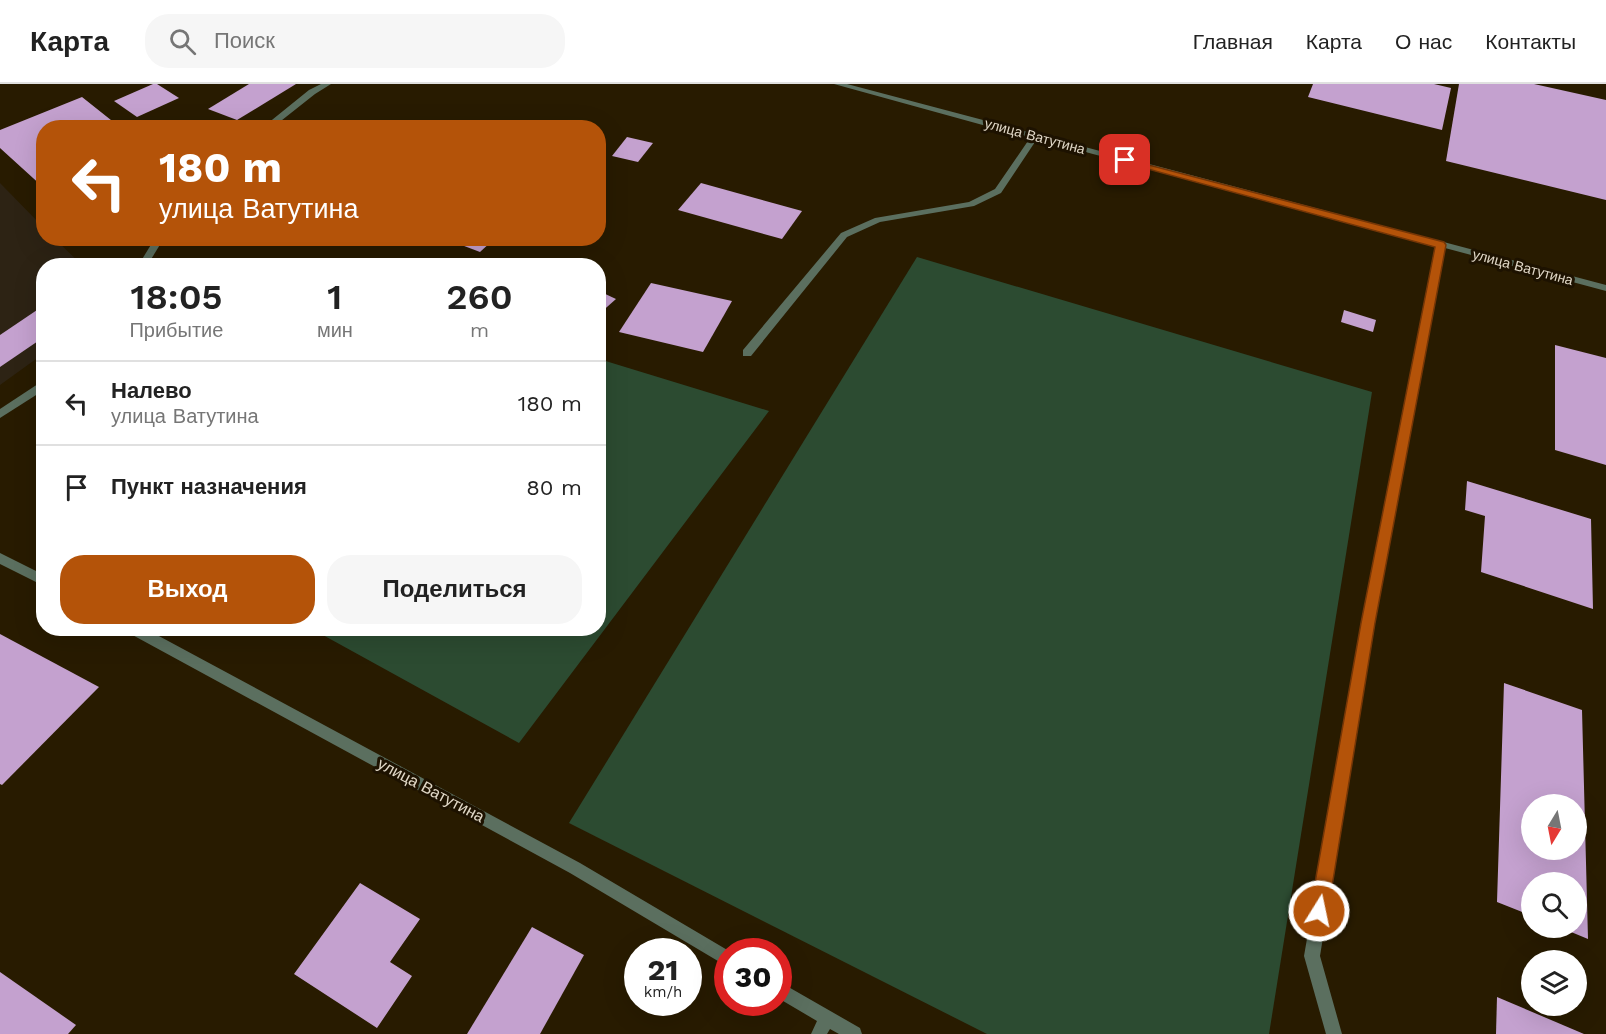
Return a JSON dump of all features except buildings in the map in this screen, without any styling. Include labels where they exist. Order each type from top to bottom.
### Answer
[{"type":"street","points":[[276,120],[312,92],[327,84]]},
{"type":"street","name":"улица Ватутина","points":[[838,84],[1606,288]]},
{"type":"street","points":[[747,352],[844,235],[878,220],[971,204],[998,191],[1035,136]]},
{"type":"street","points":[[1334,1034],[1312,956],[1368,623],[1441,245]]},
{"type":"street","points":[[0,414],[36,389]]},
{"type":"street","points":[[0,558],[36,577]]},
{"type":"street","name":"улица Ватутина","points":[[146,636],[575,868],[714,951]]},
{"type":"street","points":[[792,998],[854,1034]]},
{"type":"street","points":[[819,1034],[826,1018]]},
{"type":"shaded area","points":[[0,183],[36,220],[36,246],[62,246],[75,258],[36,258],[36,359],[0,385]]},
{"type":"green space","points":[[917,257],[1372,392],[1269,1034],[987,1034],[569,823]]},
{"type":"green space","points":[[606,361],[769,411],[606,627]]},
{"type":"green space","points":[[325,636],[600,636],[519,743]]},
{"type":"route","points":[[1125,160],[1441,245],[1368,623],[1319,911]]}]
